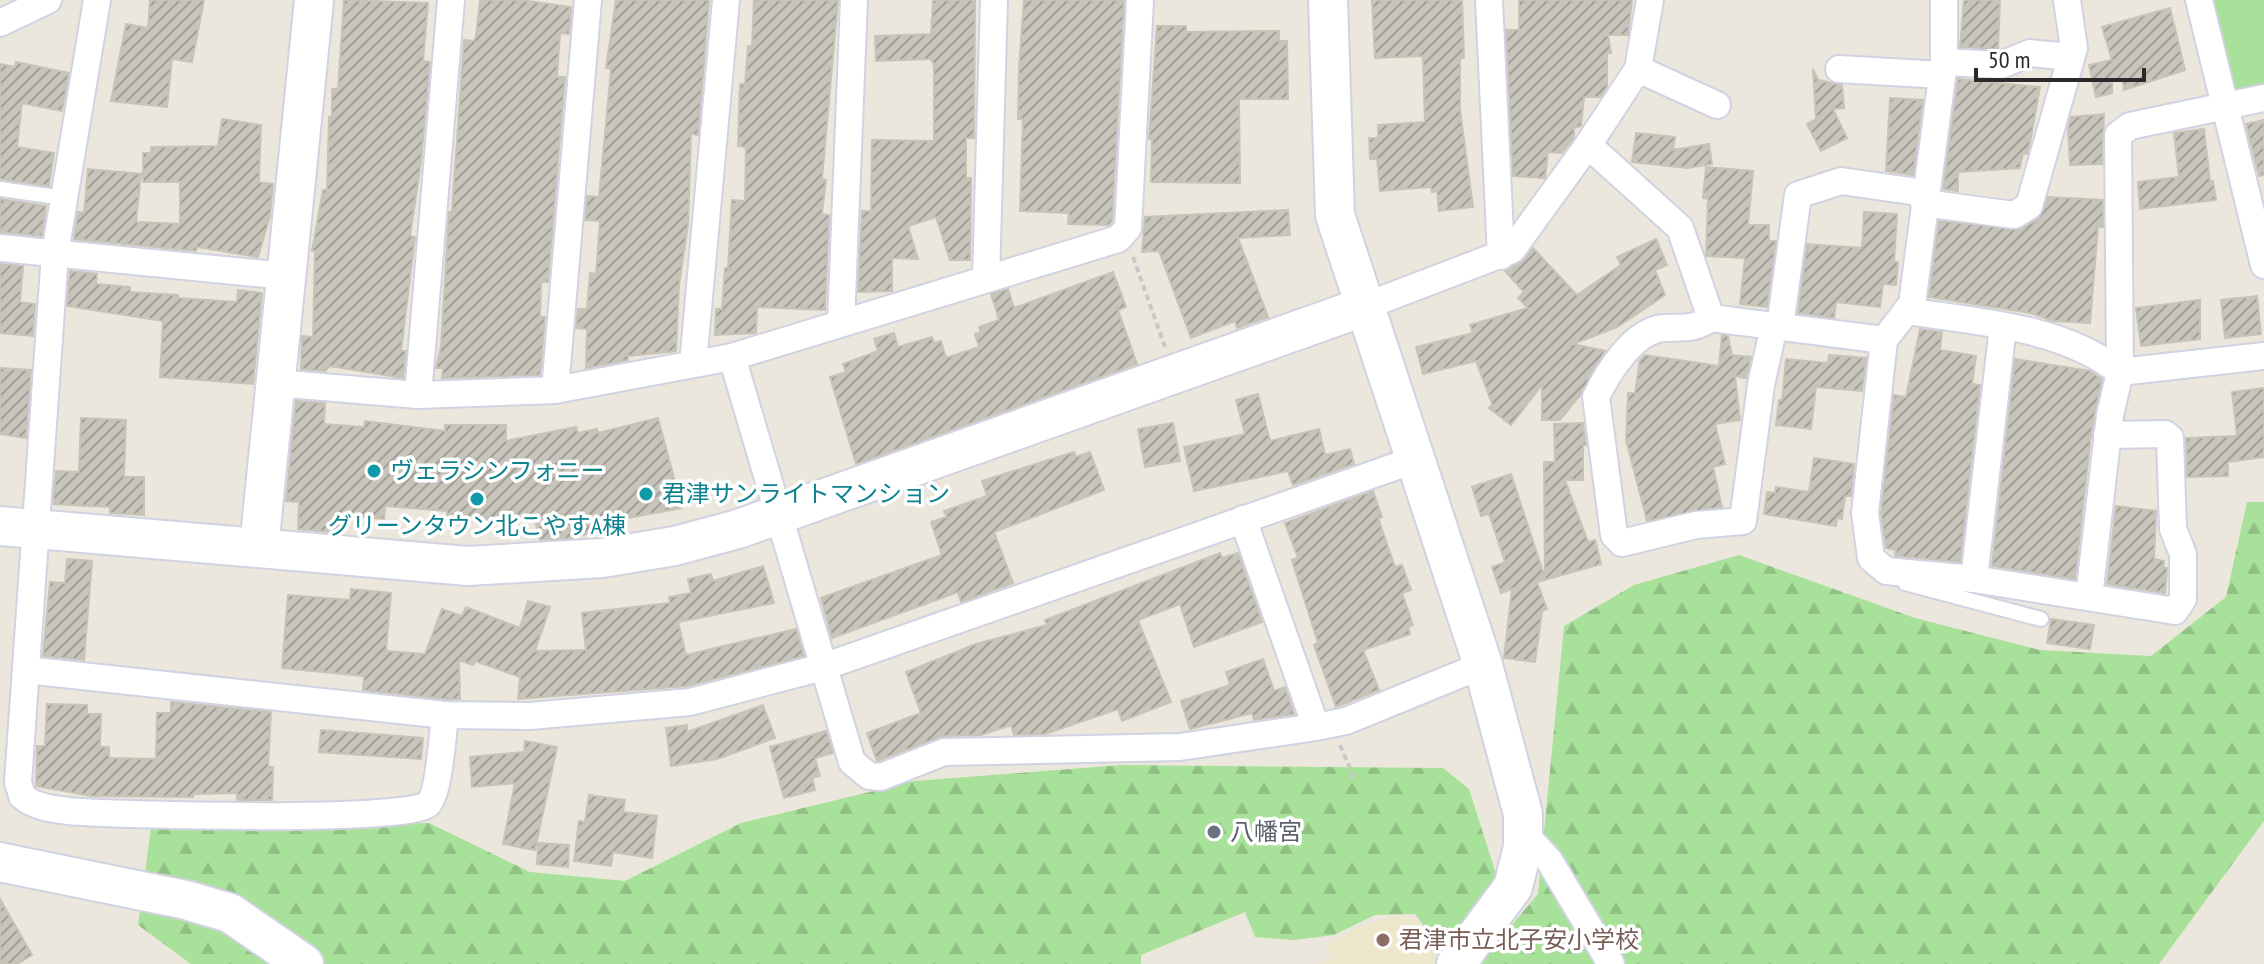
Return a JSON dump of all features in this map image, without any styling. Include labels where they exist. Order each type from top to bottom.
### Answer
[{"type":"street","points":[[0,23],[48,0]]},
{"type":"street","points":[[97,0],[55,253],[17,529],[26,670],[18,782],[22,796],[29,802],[66,811],[355,815],[418,809],[433,796],[445,715]]},
{"type":"street","points":[[259,548],[314,0]]},
{"type":"street","points":[[418,395],[451,0]]},
{"type":"street","points":[[555,390],[588,0]]},
{"type":"street","points":[[693,364],[726,0]]},
{"type":"street","points":[[841,323],[854,0]]},
{"type":"street","points":[[986,278],[994,0]]},
{"type":"street","points":[[275,383],[418,395],[555,390],[732,357],[1118,239],[1128,228],[1140,0]]},
{"type":"street","points":[[1328,0],[1335,215],[1483,665],[1520,800],[1523,832],[1513,887],[1456,964]]},
{"type":"street","points":[[1489,0],[1501,256]]},
{"type":"street","points":[[17,529],[259,548],[398,563],[534,563],[602,558],[675,546],[779,515],[1363,307],[1512,250],[1638,69],[1650,0]]},
{"type":"street","points":[[1944,0],[1943,68],[1912,304],[1884,340],[1865,513],[1871,558],[1886,571],[1974,579],[2175,611],[2183,599],[2183,554],[2173,529],[2170,438],[2165,434],[2107,435]]},
{"type":"street","points":[[1884,340],[1777,326],[1711,318],[1697,328],[1649,331],[1638,338],[1596,397],[1614,535],[1622,543],[1696,525],[1743,521],[1761,385],[1777,326],[1798,195],[1841,181],[2014,215],[2029,206],[2075,39],[2067,0]]},
{"type":"street","points":[[2199,0],[2264,265]]},
{"type":"street","points":[[1839,69],[2001,65],[2023,53],[2070,57]]},
{"type":"street","points":[[1638,69],[1717,105]]},
{"type":"street","points":[[2089,597],[2113,391],[2120,372],[2118,135],[2130,126],[2264,98]]},
{"type":"street","points":[[1588,145],[1680,228],[1690,248],[1711,318]]},
{"type":"street","points":[[0,248],[286,276]]},
{"type":"street","points":[[1906,311],[2049,336],[2087,351],[2120,372],[2264,356]]},
{"type":"street","points":[[1974,579],[2003,326]]},
{"type":"street","points":[[732,357],[852,762],[869,776],[881,777],[944,752],[1180,747],[1325,726],[1483,665]]},
{"type":"street","points":[[26,670],[445,715],[530,716],[690,702],[823,667],[1414,460]]},
{"type":"street","points":[[1243,519],[1325,726]]},
{"type":"street","points":[[1523,832],[1549,860],[1611,964]]},
{"type":"street","points":[[0,862],[186,900],[230,913],[304,964]]},
{"type":"lane","points":[[0,189],[64,198]]},
{"type":"lane","points":[[1886,571],[1891,579],[2041,619]]},
{"type":"path","points":[[1124,232],[1168,355]]},
{"type":"path","points":[[1325,726],[1356,782]]},
{"type":"shaded area","name":"君津市立北子安小学校","points":[[1392,917],[1415,919],[1430,937],[1439,959],[1437,964],[1318,964],[1331,959],[1328,944],[1360,927]]},
{"type":"green space","points":[[2206,0],[2264,0],[2264,91],[2241,96],[2229,90]]},
{"type":"green space","points":[[2247,502],[2264,502],[2264,821],[2159,964],[1479,964],[1538,894],[1564,626],[1634,585],[1739,555],[1915,618],[2040,650],[2151,656],[2226,597]]},
{"type":"green space","points":[[1121,765],[1443,768],[1469,789],[1498,880],[1446,940],[1434,939],[1415,914],[1375,915],[1334,935],[1294,940],[1255,937],[1245,912],[1141,955],[1141,964],[191,964],[138,925],[151,828],[429,823],[530,872],[625,881],[741,823],[915,781]]},
{"type":"building","points":[[150,0],[204,0],[192,62],[172,59],[167,107],[111,101],[126,24],[148,28]]},
{"type":"building","points":[[344,0],[428,3],[423,61],[430,62],[421,162],[410,236],[415,237],[401,351],[406,351],[403,378],[330,366],[325,371],[301,369],[302,336],[313,337],[315,251],[312,251],[323,190],[327,190],[329,117],[332,117],[332,89],[338,89]]},
{"type":"building","points":[[480,0],[521,0],[571,7],[569,34],[560,33],[557,77],[565,77],[548,282],[541,282],[540,317],[545,317],[540,375],[442,378],[443,368],[436,368],[441,347],[464,40],[474,41],[476,36]]},
{"type":"building","points":[[616,0],[709,0],[698,135],[691,134],[688,225],[679,285],[676,351],[628,356],[628,360],[586,368],[587,329],[576,328],[578,309],[587,309],[590,273],[596,274],[600,221],[585,220],[587,196],[599,197],[611,69],[606,68]]},
{"type":"building","points":[[754,0],[838,0],[822,179],[826,180],[822,214],[829,215],[825,310],[757,307],[756,333],[715,335],[716,309],[722,309],[725,268],[728,268],[732,200],[745,201],[746,147],[738,146],[740,84],[745,84],[748,46],[752,46]]},
{"type":"building","points":[[933,0],[975,0],[974,138],[966,138],[966,178],[971,178],[970,260],[950,260],[936,217],[908,226],[918,259],[892,258],[892,291],[858,292],[862,211],[871,211],[872,140],[934,141],[934,65],[931,59],[876,61],[875,36],[931,34]]},
{"type":"building","points":[[1024,0],[1124,0],[1112,221],[1109,225],[1068,224],[1069,213],[1020,211],[1023,119],[1018,119]]},
{"type":"building","points":[[1372,0],[1462,0],[1464,58],[1460,58],[1460,110],[1473,207],[1439,211],[1437,191],[1432,192],[1431,187],[1380,191],[1377,159],[1370,159],[1369,138],[1378,138],[1378,125],[1425,122],[1423,56],[1375,58]]},
{"type":"building","points":[[1519,0],[1632,0],[1628,35],[1608,35],[1611,53],[1607,53],[1607,87],[1600,97],[1584,97],[1581,126],[1574,128],[1574,137],[1562,153],[1548,152],[1545,178],[1513,176],[1506,30],[1519,30]]},
{"type":"building","points":[[1964,0],[2000,0],[1998,49],[1960,47]]},
{"type":"building","points":[[2170,8],[2185,70],[2124,90],[2123,81],[2112,81],[2112,93],[2096,97],[2089,65],[2112,60],[2102,27]]},
{"type":"building","points":[[1157,26],[1186,26],[1186,32],[1279,31],[1279,41],[1287,41],[1288,99],[1239,99],[1240,183],[1151,182],[1152,139],[1149,139]]},
{"type":"building","points":[[16,62],[69,73],[62,111],[22,103],[17,147],[54,153],[49,186],[0,179],[0,64],[15,67]]},
{"type":"building","points":[[1813,69],[1818,80],[1842,85],[1844,108],[1833,109],[1847,138],[1821,151],[1807,124],[1816,119]]},
{"type":"building","points":[[1958,79],[2040,87],[2030,143],[2027,154],[2023,153],[2020,168],[1958,172],[1958,191],[1943,189]]},
{"type":"building","points":[[1890,98],[1923,100],[1913,175],[1886,171]]},
{"type":"building","points":[[2104,114],[2102,164],[2070,165],[2068,129],[2071,117]]},
{"type":"building","points":[[222,119],[261,125],[259,182],[273,184],[270,216],[258,257],[197,247],[196,251],[74,239],[78,212],[84,213],[88,169],[141,174],[136,222],[180,224],[180,182],[143,182],[143,153],[151,153],[151,147],[218,146]]},
{"type":"building","points":[[2264,120],[2264,175],[2259,176],[2246,124]]},
{"type":"building","points":[[2204,129],[2210,181],[2213,181],[2216,200],[2140,209],[2138,182],[2179,177],[2174,133]]},
{"type":"building","points":[[1636,133],[1675,137],[1673,150],[1709,144],[1712,164],[1688,168],[1632,162]]},
{"type":"building","points":[[1706,167],[1753,171],[1748,225],[1769,225],[1769,241],[1776,241],[1767,307],[1740,304],[1745,258],[1706,256],[1708,199],[1703,198]]},
{"type":"building","points":[[2048,197],[2103,200],[2103,227],[2098,227],[2090,323],[2053,321],[2031,313],[1929,297],[1939,221],[2021,229],[2038,219]]},
{"type":"building","points":[[0,199],[46,206],[42,236],[0,232]]},
{"type":"building","points":[[1288,210],[1290,235],[1238,238],[1268,317],[1237,328],[1235,321],[1191,338],[1159,251],[1142,252],[1145,217]]},
{"type":"building","points":[[1864,212],[1897,214],[1896,285],[1883,284],[1880,307],[1836,302],[1834,318],[1798,313],[1807,244],[1862,248]]},
{"type":"building","points":[[1656,239],[1667,265],[1655,270],[1665,295],[1617,327],[1573,344],[1605,351],[1581,394],[1560,420],[1542,420],[1542,385],[1511,425],[1489,408],[1492,404],[1476,361],[1423,374],[1416,347],[1473,333],[1470,325],[1528,308],[1518,298],[1524,292],[1505,271],[1524,260],[1533,248],[1577,295],[1621,265],[1617,257]]},
{"type":"building","points":[[0,264],[23,266],[20,302],[35,304],[33,336],[0,333]]},
{"type":"building","points":[[70,271],[97,274],[96,284],[130,287],[130,292],[178,295],[178,298],[237,302],[238,290],[262,293],[253,384],[160,377],[163,321],[67,306]]},
{"type":"building","points":[[1113,272],[1126,307],[1118,310],[1137,364],[856,464],[830,377],[846,372],[843,364],[878,351],[874,339],[894,333],[898,347],[932,337],[934,343],[941,341],[946,358],[979,347],[975,334],[981,332],[979,327],[999,320],[991,294],[1008,289],[1014,308]]},
{"type":"building","points":[[2257,296],[2261,334],[2225,338],[2221,300]]},
{"type":"building","points":[[2200,300],[2200,339],[2141,346],[2136,308]]},
{"type":"building","points":[[1920,329],[1942,332],[1940,350],[1976,356],[1972,384],[1980,385],[1960,562],[1895,556],[1896,550],[1886,548],[1881,513],[1894,395],[1906,397]]},
{"type":"building","points":[[1722,335],[1728,336],[1732,355],[1751,357],[1746,378],[1735,376],[1740,420],[1715,424],[1725,464],[1713,467],[1722,507],[1647,521],[1626,440],[1628,393],[1635,393],[1640,360],[1645,355],[1719,366]]},
{"type":"building","points":[[1829,355],[1866,358],[1862,391],[1816,387],[1811,429],[1776,425],[1786,359],[1828,363]]},
{"type":"building","points":[[2015,359],[2090,371],[2102,379],[2091,434],[2075,579],[1992,566]]},
{"type":"building","points":[[0,368],[31,370],[26,438],[0,434]]},
{"type":"building","points":[[2264,388],[2264,457],[2228,462],[2228,476],[2187,477],[2186,438],[2237,436],[2232,392]]},
{"type":"building","points":[[1258,394],[1270,441],[1319,429],[1325,455],[1350,449],[1354,464],[1293,485],[1288,471],[1194,491],[1184,447],[1245,434],[1236,400]]},
{"type":"building","points":[[296,401],[325,403],[324,424],[364,427],[365,421],[445,431],[445,425],[506,425],[506,441],[576,427],[578,433],[597,429],[598,433],[658,418],[682,508],[606,522],[608,528],[573,538],[573,534],[572,538],[540,540],[535,520],[447,519],[447,511],[385,506],[384,519],[341,515],[341,533],[298,529],[299,502],[286,501]]},
{"type":"building","points":[[81,418],[126,420],[124,477],[144,477],[144,515],[110,513],[110,507],[53,504],[56,471],[79,472]]},
{"type":"building","points":[[1173,423],[1180,461],[1145,467],[1138,429]]},
{"type":"building","points":[[1583,423],[1586,445],[1583,445],[1583,480],[1565,480],[1588,542],[1595,540],[1601,564],[1537,582],[1547,609],[1542,611],[1535,662],[1504,658],[1512,589],[1501,593],[1492,567],[1505,562],[1489,514],[1481,516],[1472,487],[1511,474],[1545,578],[1544,462],[1555,462],[1554,424]]},
{"type":"building","points":[[1074,452],[1076,457],[1090,452],[1104,490],[994,532],[1013,583],[961,602],[958,592],[832,638],[821,598],[942,555],[931,522],[947,517],[944,511],[987,496],[982,481]]},
{"type":"building","points":[[1814,458],[1854,464],[1851,496],[1845,496],[1842,519],[1837,518],[1836,526],[1764,514],[1767,492],[1775,493],[1776,487],[1809,492]]},
{"type":"building","points":[[1373,491],[1382,517],[1378,518],[1395,567],[1402,565],[1411,590],[1402,593],[1413,625],[1408,627],[1410,634],[1363,650],[1379,690],[1336,707],[1314,645],[1318,643],[1292,560],[1298,558],[1285,523]]},
{"type":"building","points":[[2116,506],[2156,511],[2154,559],[2164,561],[2163,568],[2167,568],[2165,593],[2107,584]]},
{"type":"building","points":[[1220,553],[1222,558],[1238,553],[1262,622],[1194,647],[1180,604],[1138,620],[1171,702],[1122,721],[1118,709],[1045,734],[1014,735],[1011,725],[981,735],[943,736],[877,761],[867,733],[921,713],[906,672],[976,644],[1047,625],[1045,620]]},
{"type":"building","points":[[67,559],[92,561],[84,660],[43,656],[50,582],[65,583]]},
{"type":"building","points":[[763,566],[774,603],[678,622],[686,655],[796,629],[804,656],[687,686],[518,699],[520,677],[475,661],[473,665],[459,660],[460,699],[446,699],[363,690],[364,676],[282,668],[288,595],[350,600],[351,589],[391,593],[386,651],[425,654],[442,609],[462,616],[466,607],[520,628],[528,601],[550,607],[535,651],[586,650],[582,613],[670,603],[669,597],[691,593],[688,579],[711,574],[713,581]]},
{"type":"building","points":[[2051,619],[2094,625],[2090,649],[2047,643]]},
{"type":"building","points":[[1263,659],[1274,691],[1285,687],[1294,714],[1254,720],[1252,713],[1190,729],[1181,701],[1230,685],[1226,672]]},
{"type":"building","points":[[171,702],[271,712],[268,767],[273,767],[272,800],[237,800],[237,793],[193,794],[193,797],[91,796],[36,786],[37,746],[45,746],[47,704],[87,705],[87,714],[101,714],[100,747],[109,747],[109,758],[156,759],[157,713],[171,713]]},
{"type":"building","points":[[763,705],[775,738],[717,759],[671,766],[666,728],[687,725],[687,732]]},
{"type":"building","points":[[321,730],[423,738],[421,759],[319,752]]},
{"type":"building","points":[[826,731],[833,753],[815,758],[820,776],[812,778],[815,790],[784,798],[770,747]]},
{"type":"building","points":[[525,741],[557,747],[535,850],[503,844],[515,783],[472,787],[470,757],[524,752]]},
{"type":"building","points":[[589,795],[625,800],[623,812],[657,816],[652,858],[613,852],[611,866],[574,861],[579,821],[585,822]]},
{"type":"building","points":[[538,843],[569,845],[568,867],[537,864]]},
{"type":"building","points":[[0,899],[32,955],[17,964],[0,964]]},
{"type":"place","name":"ヴェラシンフォニー","points":[[374,471]]},
{"type":"place","name":"君津サンライトマンション","points":[[646,494]]},
{"type":"place","name":"グリーンタウン北こやすA棟","points":[[477,499]]},
{"type":"place","name":"八幡宮","points":[[1214,832]]},
{"type":"place","name":"君津市立北子安小学校","points":[[1383,940]]}]
